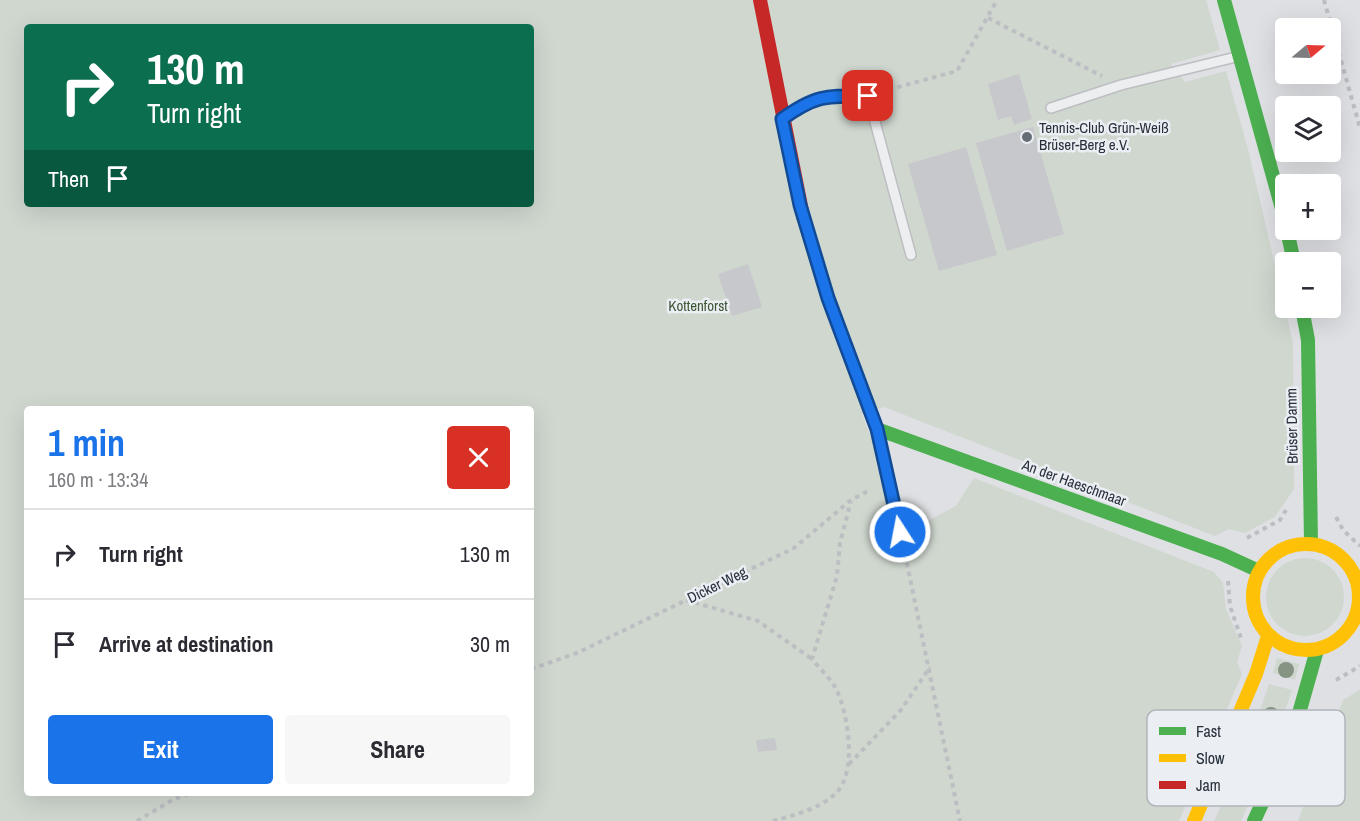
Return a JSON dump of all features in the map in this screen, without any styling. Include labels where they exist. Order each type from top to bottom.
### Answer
[{"type":"street","points":[[760,0],[782,119],[806,226],[828,298],[877,429],[900,532]]},
{"type":"street","points":[[1224,0],[1275,183]]},
{"type":"street","name":"Brüser Damm","points":[[1304,318],[1308,340],[1311,544]]},
{"type":"street","name":"An der Haeschmaar","points":[[877,429],[1222,554],[1259,571]]},
{"type":"street","points":[[1295,544],[1311,544],[1328,548],[1343,558],[1356,580],[1360,607],[1345,635],[1332,645],[1317,650],[1291,649],[1268,636],[1258,622],[1253,605],[1253,588],[1259,571],[1268,559],[1295,544]]},
{"type":"street","points":[[1241,710],[1256,674],[1268,636]]},
{"type":"street","points":[[1302,710],[1310,688],[1317,650]]},
{"type":"street","points":[[1194,821],[1200,806]]},
{"type":"street","points":[[1254,821],[1262,806]]},
{"type":"lane","points":[[1051,108],[1121,85],[1240,56]]},
{"type":"lane","points":[[782,119],[811,100],[824,96],[868,96],[911,255]]},
{"type":"path","points":[[868,96],[957,71],[997,0]]},
{"type":"path","points":[[1324,0],[1360,128]]},
{"type":"path","points":[[987,18],[1121,85]]},
{"type":"path","name":"Dicker Weg","points":[[534,668],[578,653],[794,548],[851,500],[890,480]]},
{"type":"path","points":[[812,659],[837,576],[840,543],[851,500]]},
{"type":"path","points":[[1241,540],[1280,520],[1290,504]]},
{"type":"path","points":[[1343,530],[1360,546]]},
{"type":"path","points":[[900,532],[930,667],[960,821]]},
{"type":"path","points":[[1223,575],[1228,581],[1230,606],[1245,647]]},
{"type":"path","points":[[685,600],[758,621],[812,659],[835,688],[848,731],[849,764]]},
{"type":"path","points":[[1332,683],[1360,666]]},
{"type":"path","points":[[773,821],[807,810],[837,792],[849,764],[901,710],[930,667]]},
{"type":"path","points":[[1352,670],[1360,674]]},
{"type":"path","points":[[137,821],[183,796]]},
{"type":"green space","name":"Kottenforst","points":[[0,0],[1206,0],[1220,50],[1171,64],[1185,82],[1226,71],[1248,149],[1275,265],[1275,318],[1287,318],[1293,343],[1294,489],[1275,517],[1245,533],[1229,529],[1215,536],[884,407],[862,414],[907,532],[956,506],[974,478],[1214,572],[1223,583],[1226,609],[1242,646],[1237,662],[1242,674],[1227,710],[1147,710],[1147,806],[1185,806],[1179,821],[0,821]]},
{"type":"green space","points":[[1305,558],[1320,561],[1333,569],[1341,582],[1344,597],[1341,612],[1333,625],[1320,633],[1305,636],[1290,633],[1277,625],[1269,612],[1266,597],[1269,582],[1277,569],[1290,561]]},
{"type":"green space","points":[[1277,658],[1299,664],[1295,680],[1273,673]]},
{"type":"green space","points":[[1269,684],[1292,690],[1285,710],[1260,710]]},
{"type":"green space","points":[[1360,690],[1360,821],[1298,821],[1304,806],[1345,806],[1345,710],[1339,710],[1343,700]]},
{"type":"green space","points":[[1221,806],[1247,806],[1241,821],[1214,821]]},
{"type":"building","points":[[1019,74],[1032,119],[1014,125],[1011,116],[998,120],[988,84]]},
{"type":"building","points":[[1033,127],[1064,234],[1007,251],[976,143]]},
{"type":"building","points":[[966,147],[997,255],[939,271],[908,164]]},
{"type":"building","points":[[748,264],[762,307],[732,316],[718,274]]},
{"type":"building","points":[[775,738],[777,750],[758,752],[756,740]]},
{"type":"traffic: fast","points":[[1224,0],[1275,183]]},
{"type":"traffic: fast","points":[[803,216],[828,298],[877,429],[900,532]]},
{"type":"traffic: fast","points":[[1289,240],[1292,252]]},
{"type":"traffic: fast","points":[[1304,318],[1308,340],[1311,544]]},
{"type":"traffic: fast","points":[[877,429],[1222,554],[1259,571]]},
{"type":"traffic: fast","points":[[1300,710],[1317,650]]},
{"type":"traffic: fast","points":[[1254,821],[1261,806]]},
{"type":"traffic: slow","points":[[1306,544],[1326,548],[1344,559],[1355,577],[1359,597],[1355,617],[1344,635],[1326,646],[1306,650],[1286,646],[1268,635],[1257,617],[1253,597],[1257,577],[1268,559],[1286,548],[1306,544]]},
{"type":"traffic: slow","points":[[1241,710],[1256,674],[1268,636]]},
{"type":"traffic: slow","points":[[1194,821],[1200,806]]},
{"type":"traffic: jam","points":[[760,0],[803,216]]},
{"type":"place","name":"Tennis-Club Grün-Weiß Brüser-Berg e.V.","points":[[1027,137]]},
{"type":"route","points":[[868,96],[824,96],[811,100],[782,119],[800,205],[828,298],[877,429],[900,532]]}]
